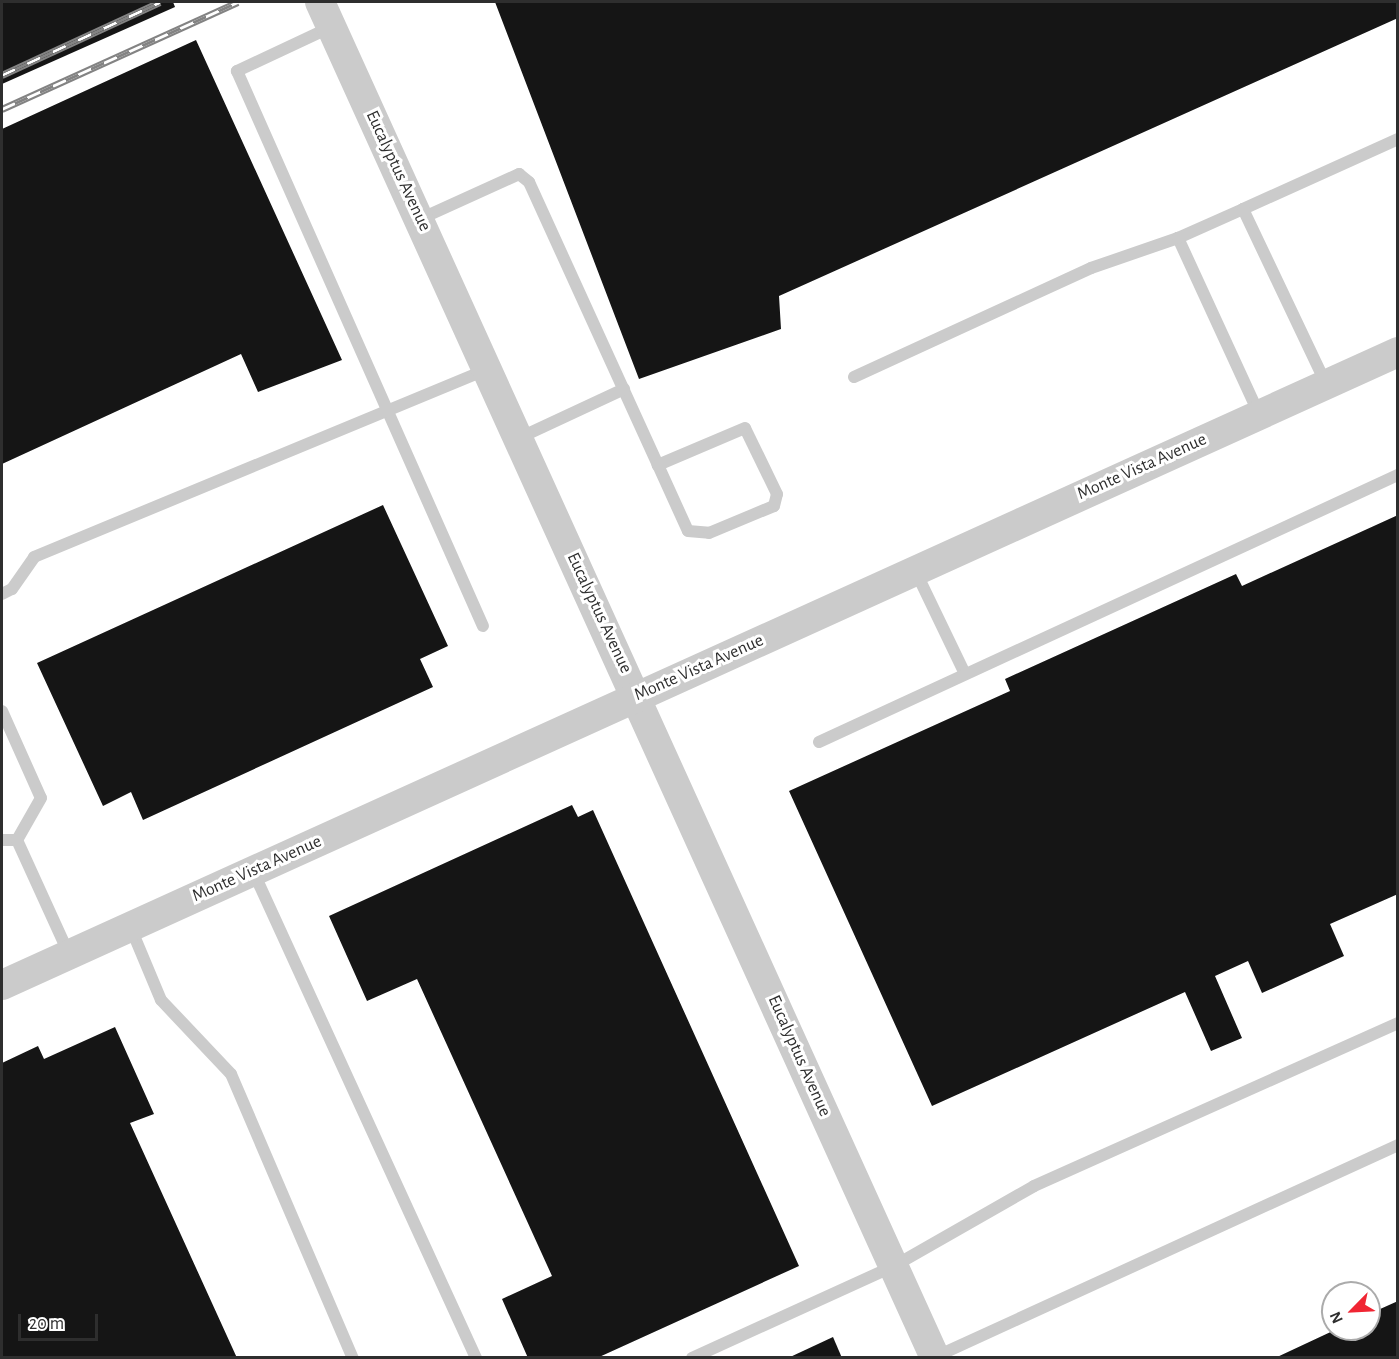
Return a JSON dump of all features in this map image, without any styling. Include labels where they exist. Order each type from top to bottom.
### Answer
[{"type":"street","name":"Eucalyptus Avenue","points":[[326,14],[935,1357]]},
{"type":"street","name":"Monte Vista Avenue","points":[[2,985],[1398,352]]},
{"type":"lane","points":[[326,14],[237,72],[483,626]]},
{"type":"lane","points":[[854,377],[1091,268],[1178,238],[1398,139]]},
{"type":"lane","points":[[420,219],[519,174],[529,182],[688,531],[709,533],[774,506],[777,494],[745,429],[658,465]]},
{"type":"lane","points":[[1243,209],[1326,384]]},
{"type":"lane","points":[[1178,238],[1260,414]]},
{"type":"lane","points":[[2,594],[12,589],[34,557],[488,369]]},
{"type":"lane","points":[[519,438],[624,390]]},
{"type":"lane","points":[[819,742],[1398,475]]},
{"type":"lane","points":[[915,570],[965,675]]},
{"type":"lane","points":[[2,711],[41,798],[16,840]]},
{"type":"lane","points":[[2,840],[16,840]]},
{"type":"lane","points":[[16,840],[69,954]]},
{"type":"lane","points":[[253,871],[476,1358]]},
{"type":"lane","points":[[130,926],[161,1000],[231,1074],[353,1358]]},
{"type":"lane","points":[[692,1358],[894,1266],[1034,1186],[1398,1023]]},
{"type":"lane","points":[[935,1357],[1398,1145]]},
{"type":"building","points":[[2,2],[173,2],[175,7],[2,84]]},
{"type":"building","points":[[495,2],[1398,2],[1398,18],[779,296],[781,329],[639,379]]},
{"type":"building","points":[[196,40],[342,360],[258,392],[241,354],[2,464],[2,129]]},
{"type":"building","points":[[383,505],[448,646],[420,659],[433,687],[143,820],[131,792],[103,806],[37,663]]},
{"type":"building","points":[[1398,515],[1398,894],[1330,924],[1344,956],[1262,993],[1248,961],[1215,976],[1242,1038],[1211,1051],[1185,992],[932,1106],[789,791],[1010,691],[1005,679],[1236,574],[1242,586]]},
{"type":"building","points":[[572,805],[578,817],[593,810],[799,1266],[597,1358],[528,1358],[502,1299],[552,1276],[417,979],[367,1001],[329,916]]},
{"type":"building","points":[[115,1027],[154,1114],[130,1123],[237,1358],[2,1358],[2,1063],[38,1046],[44,1059]]},
{"type":"building","points":[[1398,1301],[1398,1358],[1275,1358],[1321,1336],[1321,1341],[1381,1341],[1381,1309]]},
{"type":"building","points":[[833,1337],[842,1358],[788,1358]]},
{"type":"railway","points":[[2,75],[160,2]]},
{"type":"railway","points":[[2,109],[238,2]]}]
